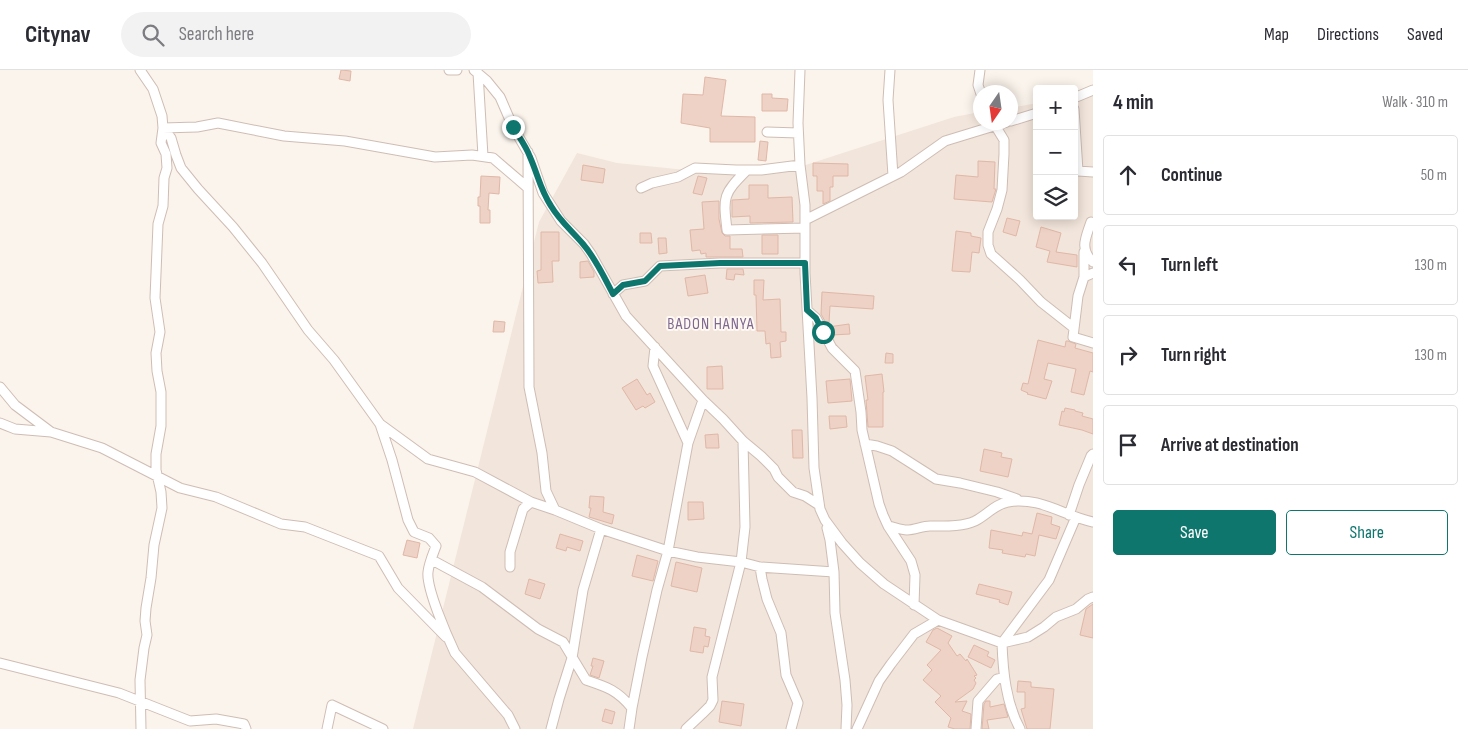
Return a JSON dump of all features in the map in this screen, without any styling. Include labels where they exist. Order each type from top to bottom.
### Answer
[{"type":"street","points":[[140,70],[153,89],[162,116],[161,143],[166,154],[167,168],[164,178],[163,206],[158,224],[154,298],[160,332],[156,353],[161,392],[161,426],[156,454],[156,470],[161,492],[162,508],[154,545],[146,608],[147,635],[144,648],[140,700],[141,729]]},
{"type":"street","points":[[449,70],[457,70]]},
{"type":"street","points":[[800,70],[798,133],[805,205],[805,263],[814,468],[819,504],[830,540],[834,572],[835,613],[847,704],[846,729]]},
{"type":"street","points":[[890,70],[888,100],[893,176]]},
{"type":"street","points":[[978,85],[980,70]]},
{"type":"street","points":[[476,71],[483,156]]},
{"type":"street","points":[[476,71],[487,80],[500,97],[513,127],[528,152],[543,193],[551,207],[591,254],[626,316],[703,400],[743,441],[774,469],[778,477],[793,492],[819,504]]},
{"type":"street","points":[[1078,96],[1093,90]]},
{"type":"street","points":[[1018,119],[1033,114]]},
{"type":"street","points":[[163,128],[197,127],[218,123],[284,136],[344,141],[435,157],[483,156],[493,158],[528,188]]},
{"type":"street","points":[[163,128],[171,138],[181,168],[262,263],[308,330],[334,360],[380,424],[408,520],[414,532],[429,538],[436,546],[428,572],[431,590],[449,640],[455,653],[508,714],[515,729]]},
{"type":"street","points":[[747,170],[732,186],[725,199],[727,230],[805,224],[901,172],[945,142],[978,130]]},
{"type":"street","points":[[998,130],[1004,140],[1002,190],[988,232],[988,245],[992,254],[1041,302],[1074,328]]},
{"type":"street","points":[[1075,130],[1078,171],[1093,172]]},
{"type":"street","points":[[767,132],[798,133]]},
{"type":"street","points":[[528,152],[529,387],[542,453],[546,491],[555,510]]},
{"type":"street","points":[[640,188],[678,177],[695,168],[747,170],[800,165]]},
{"type":"street","points":[[1091,222],[1084,246],[1084,277],[1078,296],[1073,337],[1093,343]]},
{"type":"street","points":[[1084,246],[1088,258],[1093,262]]},
{"type":"street","points":[[613,294],[623,285],[645,281],[660,266],[720,263],[805,263]]},
{"type":"street","points":[[1084,277],[1093,273]]},
{"type":"street","points":[[807,310],[816,318],[832,348],[855,371],[862,430],[879,504],[888,526],[911,561],[915,575],[914,605]]},
{"type":"street","points":[[654,347],[653,366],[688,443]]},
{"type":"street","points":[[0,387],[15,405],[52,432]]},
{"type":"street","points":[[629,729],[657,590],[668,551],[688,443],[703,400]]},
{"type":"street","points":[[0,423],[15,429],[52,432],[102,448],[180,488],[216,497],[281,524],[306,527],[379,556],[398,588],[449,640]]},
{"type":"street","points":[[380,424],[428,459],[475,472],[531,502],[601,529],[668,551],[697,557],[741,562],[760,567],[834,572]]},
{"type":"street","points":[[686,729],[710,706],[713,700],[712,677],[741,562],[745,527],[743,441]]},
{"type":"street","points":[[865,444],[892,451],[936,479],[978,488],[1022,501]]},
{"type":"street","points":[[1020,729],[1014,718],[1005,681],[1002,643],[1049,580],[1073,516],[1079,485],[1093,454]]},
{"type":"street","points":[[888,526],[912,530],[927,526],[937,527],[973,523],[995,506],[1007,502],[1022,501],[1036,502],[1093,522]]},
{"type":"street","points":[[510,567],[510,552],[523,509],[531,502]]},
{"type":"street","points":[[825,520],[834,534],[860,563],[884,584],[914,605],[938,620],[1002,643],[1028,637],[1044,627],[1056,616],[1076,609],[1093,597]]},
{"type":"street","points":[[551,729],[558,698],[572,658],[583,590],[601,529]]},
{"type":"street","points":[[432,560],[482,587],[538,629],[563,642],[586,680],[606,687],[622,696],[632,708]]},
{"type":"street","points":[[760,567],[767,599],[781,633],[786,675],[798,703],[791,729]]},
{"type":"street","points":[[857,729],[879,681],[891,664],[914,634],[938,620]]},
{"type":"street","points":[[0,663],[119,693],[190,721],[216,719],[244,724],[246,729]]},
{"type":"street","points":[[976,729],[978,701],[997,679],[1001,678],[1005,681]]},
{"type":"street","points":[[327,729],[332,705],[382,729]]},
{"type":"shaded area","points":[[1093,94],[1093,729],[413,729],[539,222],[577,153],[617,163],[725,174],[781,173],[954,117],[973,113],[973,130],[1018,130],[1018,107],[1033,104],[1033,220],[1078,220],[1078,96]]},
{"type":"building","points":[[341,70],[351,71],[350,81],[339,79]]},
{"type":"building","points":[[705,77],[726,80],[721,116],[755,117],[755,142],[710,142],[710,128],[681,123],[683,94],[703,95]]},
{"type":"building","points":[[762,94],[772,94],[772,98],[788,99],[787,111],[762,111]]},
{"type":"building","points":[[760,141],[768,142],[766,161],[758,160]]},
{"type":"building","points":[[978,161],[995,162],[994,189],[996,189],[992,202],[954,199],[956,175],[978,177]]},
{"type":"building","points":[[813,163],[848,164],[848,176],[833,176],[833,187],[830,187],[830,201],[823,204],[823,191],[817,191],[817,176],[813,176]]},
{"type":"building","points":[[583,165],[605,169],[603,183],[581,180]]},
{"type":"building","points":[[481,176],[500,177],[499,194],[489,193],[488,210],[490,210],[490,223],[480,223],[478,197],[480,197]]},
{"type":"building","points":[[698,176],[707,178],[702,195],[693,193]]},
{"type":"building","points":[[749,185],[768,185],[768,198],[792,197],[793,222],[750,223],[750,216],[732,217],[732,200],[749,199]]},
{"type":"building","points":[[719,201],[719,219],[722,233],[725,236],[730,236],[730,249],[742,249],[743,257],[706,257],[706,253],[701,254],[700,250],[692,251],[690,230],[704,229],[702,202]]},
{"type":"building","points":[[1007,218],[1020,221],[1016,236],[1003,232]]},
{"type":"building","points":[[1041,227],[1061,233],[1056,252],[1077,255],[1077,267],[1047,262],[1050,251],[1036,247]]},
{"type":"building","points":[[956,231],[971,233],[971,236],[981,238],[979,253],[972,252],[970,272],[952,271]]},
{"type":"building","points":[[541,232],[559,232],[559,261],[552,261],[553,282],[538,283],[537,271],[541,270]]},
{"type":"building","points":[[640,233],[651,233],[652,243],[640,243]]},
{"type":"building","points":[[762,235],[778,235],[778,254],[762,254]]},
{"type":"building","points":[[658,238],[666,238],[667,253],[659,254]]},
{"type":"building","points":[[588,261],[594,272],[594,277],[580,278],[580,262]]},
{"type":"building","points":[[727,269],[743,269],[744,275],[735,274],[734,280],[726,279]]},
{"type":"building","points":[[705,275],[708,293],[688,296],[685,278]]},
{"type":"building","points":[[754,280],[764,280],[763,300],[780,299],[781,332],[786,332],[786,341],[780,342],[781,357],[771,358],[770,343],[766,344],[765,331],[757,331]]},
{"type":"building","points":[[822,292],[874,296],[873,309],[830,306],[829,323],[826,323],[821,314]]},
{"type":"building","points":[[494,321],[505,322],[504,332],[493,332]]},
{"type":"building","points":[[849,324],[850,334],[832,335],[828,327]]},
{"type":"building","points":[[1038,340],[1065,347],[1066,341],[1068,341],[1076,344],[1075,348],[1093,353],[1093,372],[1090,371],[1084,395],[1071,392],[1076,369],[1048,363],[1044,379],[1052,381],[1046,399],[1027,394],[1021,390],[1023,383],[1028,384]]},
{"type":"building","points":[[886,353],[893,354],[893,363],[885,363]]},
{"type":"building","points":[[722,366],[723,389],[707,389],[707,367]]},
{"type":"building","points":[[882,374],[884,392],[883,427],[868,427],[866,400],[868,400],[865,376]]},
{"type":"building","points":[[637,379],[647,395],[650,393],[655,402],[645,408],[643,406],[636,410],[622,388]]},
{"type":"building","points":[[850,379],[852,401],[828,403],[826,381]]},
{"type":"building","points":[[1065,408],[1083,413],[1082,416],[1093,419],[1093,434],[1059,425],[1062,411],[1064,412]]},
{"type":"building","points":[[829,416],[846,416],[847,427],[830,429]]},
{"type":"building","points":[[792,430],[802,430],[803,458],[793,458]]},
{"type":"building","points":[[718,434],[719,448],[706,448],[705,435]]},
{"type":"building","points":[[984,449],[1002,453],[1001,457],[1012,459],[1008,477],[980,471]]},
{"type":"building","points":[[590,496],[604,497],[603,512],[614,515],[612,524],[589,517],[591,508],[589,508]]},
{"type":"building","points":[[688,502],[703,502],[704,519],[688,520]]},
{"type":"building","points":[[1037,513],[1052,517],[1051,524],[1060,527],[1056,539],[1039,535],[1035,556],[1026,554],[1025,557],[1002,553],[1003,550],[989,548],[991,530],[1022,536],[1023,532],[1032,534]]},
{"type":"building","points":[[560,534],[583,541],[580,551],[567,547],[566,551],[556,548]]},
{"type":"building","points":[[407,540],[420,543],[417,558],[403,555]]},
{"type":"building","points":[[637,555],[658,561],[653,581],[632,576]]},
{"type":"building","points":[[676,562],[702,568],[697,592],[671,586]]},
{"type":"building","points":[[529,579],[545,584],[540,599],[525,594]]},
{"type":"building","points":[[979,584],[1012,592],[1008,605],[999,602],[1000,600],[976,594]]},
{"type":"building","points":[[1093,604],[1093,638],[1080,635],[1086,609]]},
{"type":"building","points":[[694,627],[706,629],[705,636],[710,637],[708,647],[704,646],[703,653],[690,651]]},
{"type":"building","points":[[937,628],[952,636],[948,643],[957,656],[960,654],[966,661],[967,659],[977,675],[974,676],[976,683],[973,689],[955,702],[967,701],[962,711],[971,714],[970,729],[948,727],[951,718],[935,702],[941,696],[923,680],[932,670],[927,665],[941,650],[926,642],[933,630]]},
{"type":"building","points":[[974,645],[989,652],[987,656],[995,660],[991,668],[968,657]]},
{"type":"building","points":[[593,658],[604,661],[599,678],[590,675]]},
{"type":"building","points":[[1018,681],[1031,682],[1031,687],[1054,689],[1050,729],[1027,729],[1021,709],[1025,708],[1025,692],[1017,692]]},
{"type":"building","points":[[722,701],[744,704],[741,726],[719,722]]},
{"type":"building","points":[[986,701],[990,701],[990,707],[1004,704],[1008,717],[987,720],[989,729],[982,729],[984,704]]},
{"type":"building","points":[[605,709],[615,712],[612,724],[602,721]]},
{"type":"district","name":"BADON HANYA","points":[[711,324]]},
{"type":"route","points":[[513,127],[531,158],[537,179],[551,207],[561,221],[584,244],[613,294],[623,285],[645,281],[660,266],[720,263],[805,263],[807,310],[816,318],[823,332]]}]
